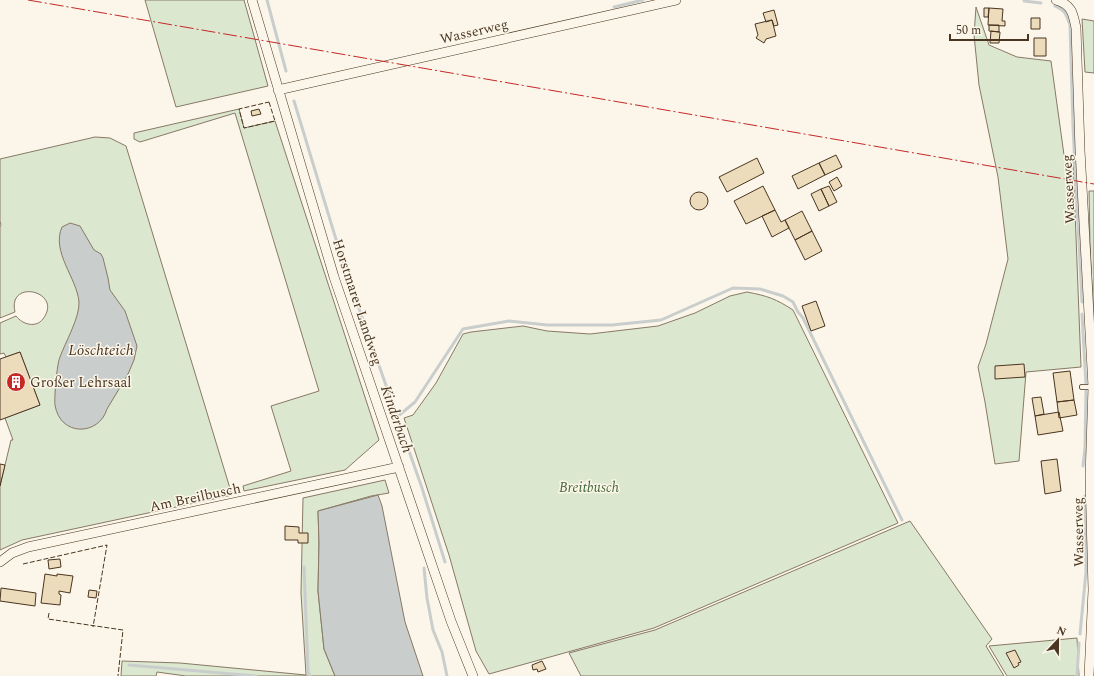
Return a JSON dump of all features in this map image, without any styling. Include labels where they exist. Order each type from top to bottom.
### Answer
[{"type":"street","name":"Horstmarer Landweg","points":[[252,0],[334,277],[451,621],[473,676]]},
{"type":"street","name":"Wasserweg","points":[[278,90],[676,0]]},
{"type":"street","name":"Wasserweg","points":[[1056,0],[1065,3],[1069,7],[1074,17],[1076,28],[1080,150],[1093,387],[1090,477],[1093,590],[1089,676]]},
{"type":"street","name":"Am Breilbusch","points":[[0,562],[12,553],[28,547],[399,467]]},
{"type":"lane","points":[[1082,387],[1093,387]]},
{"type":"green space","points":[[145,0],[244,0],[268,86],[176,107]]},
{"type":"green space","points":[[976,7],[989,45],[1017,57],[1051,61],[1064,155],[1073,158],[1081,367],[1026,372],[1019,461],[995,464],[978,367],[986,344],[1008,259],[998,177],[979,85],[974,35]]},
{"type":"green space","points":[[1082,19],[1094,21],[1094,73],[1085,72]]},
{"type":"green space","points":[[239,109],[244,128],[275,121],[379,440],[345,470],[244,491],[243,486],[291,471],[271,406],[319,391],[235,113],[140,142],[134,139],[134,133]]},
{"type":"green space","points":[[95,137],[110,138],[126,146],[232,495],[22,540],[0,550],[0,486],[11,440],[13,440],[5,418],[40,405],[20,352],[6,357],[4,353],[0,354],[0,323],[16,316],[22,322],[37,324],[43,319],[47,309],[46,301],[41,296],[34,292],[26,292],[19,295],[15,301],[15,312],[0,318],[0,159]]},
{"type":"green space","points":[[1089,191],[1094,191],[1094,328],[1090,245]]},
{"type":"green space","name":"Breitbusch","points":[[747,292],[772,298],[793,310],[898,523],[654,628],[489,674],[476,651],[449,555],[404,418],[413,415],[436,383],[463,334],[523,326],[547,331],[590,334],[658,326],[695,313],[730,296]]},
{"type":"green space","points":[[385,480],[389,493],[371,496],[318,511],[318,591],[324,649],[335,676],[186,676],[157,672],[156,676],[121,676],[122,661],[180,663],[306,675],[301,593],[303,498]]},
{"type":"green space","points":[[910,521],[992,639],[986,646],[1004,676],[581,676],[569,653],[655,630]]},
{"type":"green space","points":[[1077,638],[1079,676],[1007,676],[989,646]]},
{"type":"water","name":"Löschteich","points":[[70,223],[80,226],[94,250],[101,254],[110,290],[125,311],[137,346],[134,360],[128,374],[103,418],[88,428],[80,429],[64,423],[58,415],[55,405],[59,360],[75,322],[79,308],[77,293],[60,246],[59,236],[62,227]]},
{"type":"water","points":[[378,495],[382,506],[405,622],[423,676],[335,676],[324,649],[318,591],[318,511]]},
{"type":"building","points":[[984,8],[989,8],[988,17],[984,17]]},
{"type":"building","points":[[989,8],[1003,9],[1002,21],[1005,21],[1005,26],[988,25]]},
{"type":"building","points":[[774,10],[778,25],[774,26],[772,20],[766,22],[763,13]]},
{"type":"building","points":[[1031,18],[1040,18],[1040,29],[1031,29]]},
{"type":"building","points":[[772,20],[776,36],[766,39],[764,43],[756,38],[758,35],[755,24]]},
{"type":"building","points":[[989,25],[999,25],[999,32],[989,31]]},
{"type":"building","points":[[991,31],[1000,32],[999,43],[990,43]]},
{"type":"building","points":[[1034,38],[1046,38],[1046,56],[1034,56]]},
{"type":"building","points":[[259,109],[261,114],[252,116],[251,111]]},
{"type":"building","points":[[836,155],[842,167],[825,175],[819,163]]},
{"type":"building","points":[[757,158],[764,173],[727,192],[719,177]]},
{"type":"building","points":[[819,163],[825,175],[798,189],[792,176]]},
{"type":"building","points":[[837,177],[842,186],[834,191],[829,182]]},
{"type":"building","points":[[763,186],[775,210],[746,224],[734,201]]},
{"type":"building","points":[[829,186],[837,202],[829,206],[821,189]]},
{"type":"building","points":[[821,189],[829,206],[819,211],[811,194]]},
{"type":"building","points":[[699,192],[705,195],[708,201],[705,207],[699,210],[693,207],[690,201],[693,195]]},
{"type":"building","points":[[775,210],[781,222],[785,220],[789,228],[772,237],[762,216]]},
{"type":"building","points":[[802,211],[812,231],[795,240],[785,220]]},
{"type":"building","points":[[812,231],[822,251],[805,260],[795,240]]},
{"type":"building","points":[[816,301],[825,326],[811,331],[802,306]]},
{"type":"building","name":"Großer Lehrsaal","points":[[20,352],[40,405],[0,420],[0,359]]},
{"type":"building","points":[[1024,364],[1025,377],[995,379],[995,366]]},
{"type":"building","points":[[1070,371],[1074,400],[1057,402],[1053,373]]},
{"type":"building","points":[[1041,397],[1044,414],[1035,416],[1032,398]]},
{"type":"building","points":[[1074,400],[1077,415],[1059,418],[1057,402]]},
{"type":"building","points":[[1059,412],[1063,431],[1038,435],[1035,416]]},
{"type":"building","points":[[1057,459],[1061,491],[1045,494],[1041,461]]},
{"type":"building","points":[[0,464],[5,465],[0,486]]},
{"type":"building","points":[[285,526],[299,527],[299,533],[308,533],[308,543],[298,543],[298,540],[285,540]]},
{"type":"building","points":[[60,559],[61,567],[49,569],[48,560]]},
{"type":"building","points":[[45,574],[73,576],[70,593],[59,591],[59,594],[61,595],[60,605],[41,603]]},
{"type":"building","points":[[1,588],[36,593],[35,606],[0,601]]},
{"type":"building","points":[[89,590],[97,591],[96,598],[88,597]]},
{"type":"building","points":[[1015,650],[1021,662],[1014,668],[1006,653]]},
{"type":"building","points":[[542,661],[546,669],[538,672],[537,669],[533,670],[532,665]]},
{"type":"waterway","name":"Kinderbach","points":[[267,0],[286,71]]},
{"type":"waterway","points":[[614,7],[643,0]]},
{"type":"waterway","points":[[1024,1],[1041,3]]},
{"type":"waterway","points":[[1055,6],[1065,13],[1070,25],[1073,127],[1082,302]]},
{"type":"waterway","name":"Kinderbach","points":[[294,101],[345,269]]},
{"type":"waterway","name":"Kinderbach","points":[[348,277],[422,488],[445,562]]},
{"type":"waterway","points":[[397,417],[415,402],[463,329],[509,321],[547,325],[612,325],[661,320],[733,288],[760,289],[783,296],[793,302],[803,318],[902,520]]},
{"type":"waterway","points":[[1082,314],[1086,385]]},
{"type":"waterway","points":[[1083,466],[1085,448],[1086,390]]},
{"type":"waterway","points":[[1080,634],[1086,572],[1085,496]]},
{"type":"waterway","points":[[304,567],[308,671],[310,676]]},
{"type":"waterway","name":"Kinderbach","points":[[424,568],[427,598],[433,630],[442,652],[447,676]]},
{"type":"waterway","points":[[1077,676],[1079,643]]},
{"type":"waterway","points":[[129,665],[256,676]]},
{"type":"fence","points":[[269,102],[275,121],[244,128],[239,109],[269,102]]},
{"type":"fence","points":[[23,564],[107,545],[93,627]]},
{"type":"fence","points":[[49,613],[48,619],[123,630],[118,676]]},
{"type":"power","points":[[28,0],[1094,184]]},
{"type":"place","name":"Großer Lehrsaal","points":[[16,382]]}]
